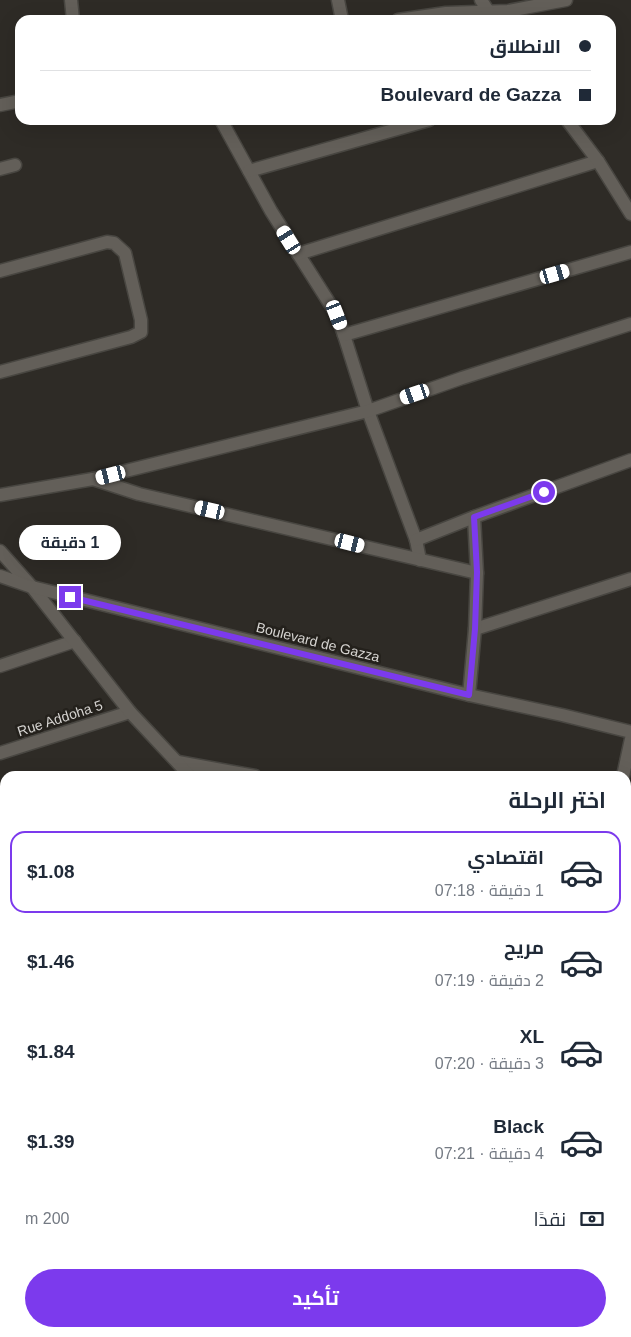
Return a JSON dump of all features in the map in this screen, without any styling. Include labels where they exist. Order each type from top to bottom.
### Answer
[{"type":"street","points":[[71,0],[72,15]]},
{"type":"street","points":[[338,0],[341,15]]},
{"type":"street","points":[[432,15],[487,10],[508,11],[566,0]]},
{"type":"street","points":[[0,105],[15,102]]},
{"type":"street","points":[[224,125],[248,171],[337,315],[368,411],[416,540],[420,560]]},
{"type":"street","points":[[248,171],[411,125]]},
{"type":"street","points":[[571,125],[598,161],[631,214]]},
{"type":"street","points":[[298,254],[598,161]]},
{"type":"street","points":[[0,169],[15,165]]},
{"type":"street","points":[[0,271],[107,242],[114,243],[125,253],[142,325],[140,332],[131,337],[0,372]]},
{"type":"street","points":[[344,335],[631,252]]},
{"type":"street","points":[[0,495],[93,479],[368,411],[462,378],[631,324]]},
{"type":"street","points":[[416,540],[631,460]]},
{"type":"street","points":[[93,479],[139,494],[477,572]]},
{"type":"street","points":[[469,695],[475,629],[477,572],[474,517]]},
{"type":"street","points":[[0,551],[76,641],[130,712],[186,771]]},
{"type":"street","name":"Boulevard de Gazza","points":[[1,577],[32,587],[469,695],[631,732]]},
{"type":"street","points":[[475,629],[631,579]]},
{"type":"street","points":[[0,666],[76,641]]},
{"type":"street","name":"Rue Addoha 5","points":[[0,753],[130,712]]},
{"type":"street","points":[[624,771],[631,739]]},
{"type":"street","points":[[178,762],[228,771]]},
{"type":"route","points":[[70,597],[469,695],[475,629],[477,572],[474,517],[544,492]]}]
